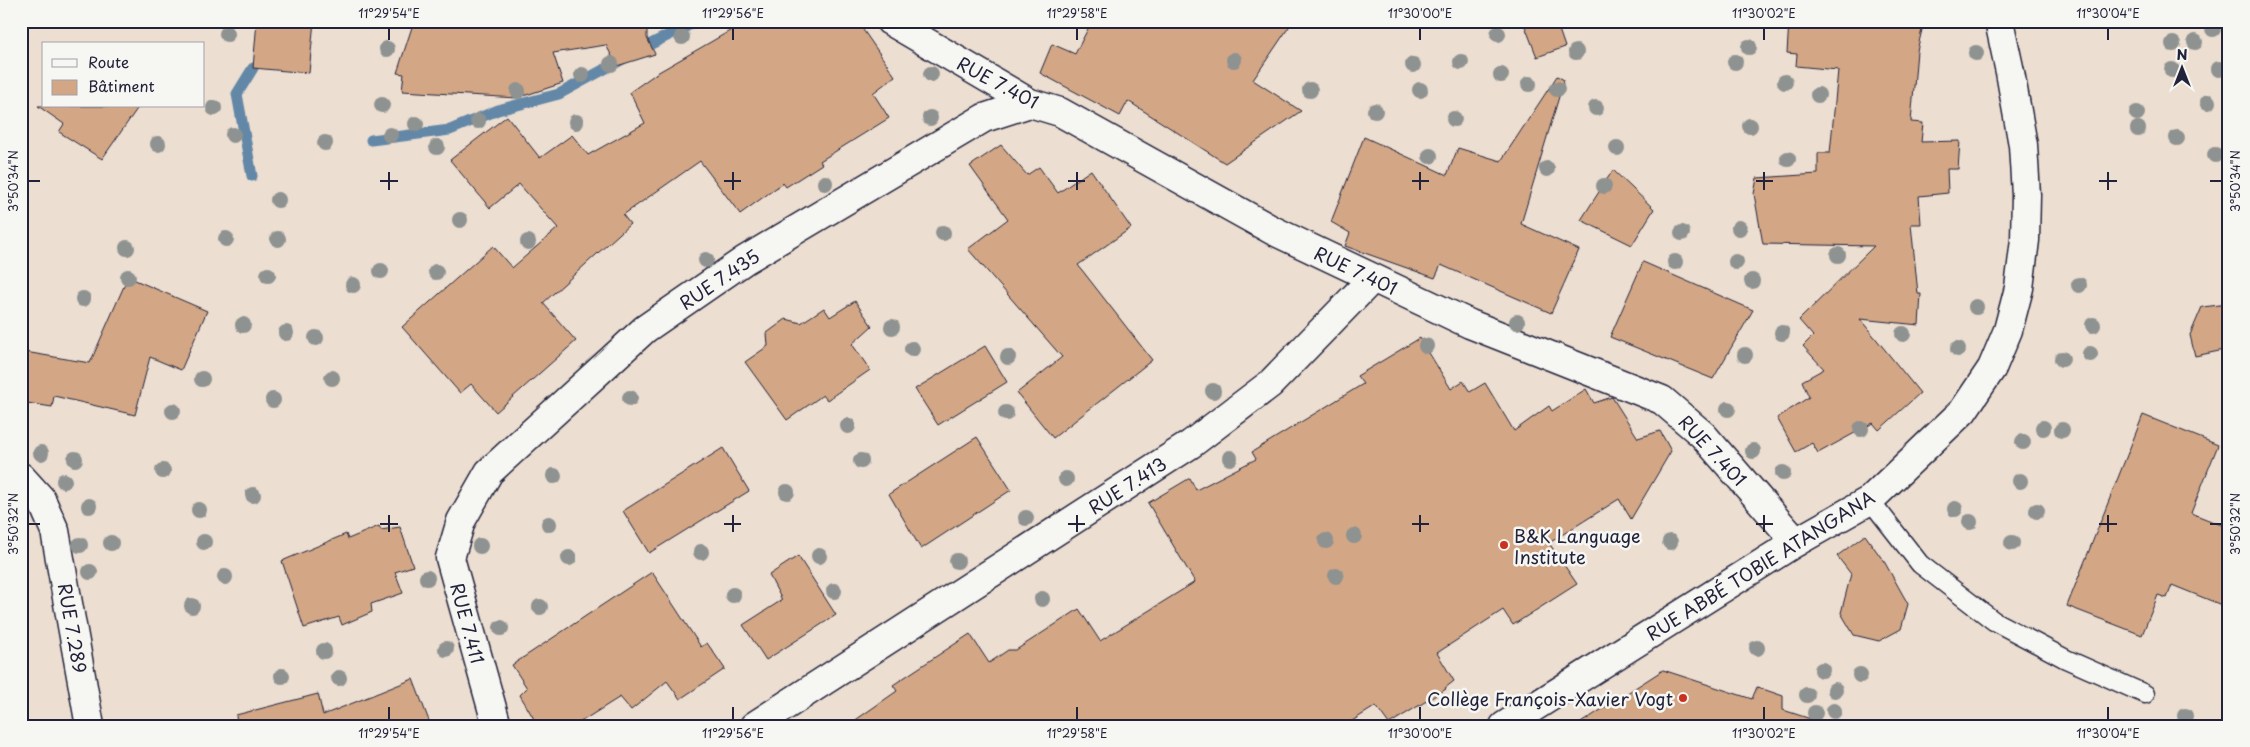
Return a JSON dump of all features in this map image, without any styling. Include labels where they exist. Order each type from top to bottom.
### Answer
[{"type":"street","name":"RUE 7.401","points":[[890,21],[1030,103],[1060,112],[1272,230],[1470,324],[1662,400],[1703,435],[1796,542]]},
{"type":"street","name":"RUE ABBÉ TOBIE ATANGANA","points":[[1504,726],[1796,542],[1870,500],[1963,412],[1992,368],[2008,330],[2019,288],[2025,240],[2026,195],[2023,145],[1999,21]]},
{"type":"street","name":"RUE 7.435","points":[[461,521],[489,472],[646,329],[744,260],[984,118],[1030,103]]},
{"type":"street","name":"RUE 7.413","points":[[754,726],[1191,444],[1270,384],[1373,278]]},
{"type":"street","name":"RUE 7.289","points":[[21,477],[41,499],[55,531],[90,726]]},
{"type":"street","name":"RUE 7.411","points":[[461,521],[450,558],[497,726]]},
{"type":"lane","points":[[1870,500],[1920,564],[1994,621],[2066,659],[2145,694]]},
{"type":"building","points":[[257,21],[314,21],[309,73],[253,68]]},
{"type":"building","points":[[414,21],[647,21],[647,38],[655,54],[617,66],[606,45],[553,53],[563,83],[517,98],[402,91],[404,74],[397,73]]},
{"type":"building","points":[[747,21],[857,21],[895,76],[873,93],[889,118],[820,161],[822,164],[786,187],[783,183],[740,214],[700,161],[623,215],[630,224],[543,303],[576,341],[496,412],[471,384],[460,393],[402,327],[493,246],[512,268],[558,228],[519,184],[490,208],[450,160],[507,116],[540,158],[572,135],[588,155],[645,123],[630,92],[657,73]]},
{"type":"building","points":[[1092,21],[1293,21],[1253,80],[1301,111],[1225,163],[1128,101],[1120,116],[1040,73],[1052,44],[1075,54]]},
{"type":"building","points":[[1523,21],[1556,21],[1565,47],[1537,57]]},
{"type":"building","points":[[1789,21],[1924,21],[1917,51],[1911,122],[1923,123],[1921,142],[1960,141],[1958,169],[1947,169],[1948,193],[1919,196],[1921,224],[1911,224],[1918,294],[1921,294],[1919,325],[1860,319],[1920,393],[1879,430],[1873,423],[1818,453],[1812,443],[1796,452],[1777,418],[1809,397],[1802,381],[1824,369],[1803,346],[1813,336],[1799,320],[1874,246],[1763,244],[1754,194],[1757,178],[1818,174],[1818,153],[1830,153],[1838,70],[1796,66],[1797,54],[1787,53]]},
{"type":"building","points":[[1557,76],[1564,80],[1521,224],[1579,250],[1551,313],[1441,265],[1435,278],[1345,246],[1350,233],[1331,222],[1364,137],[1447,175],[1458,148],[1501,161]]},
{"type":"building","points":[[38,106],[42,106],[42,108],[138,108],[102,159],[59,132],[64,124]]},
{"type":"building","points":[[1001,145],[1027,175],[1039,167],[1058,193],[1091,170],[1131,228],[1078,265],[1152,360],[1053,438],[1017,393],[1062,357],[968,249],[1008,219],[970,166]]},
{"type":"building","points":[[1613,170],[1654,209],[1632,245],[1581,220]]},
{"type":"building","points":[[1643,262],[1753,310],[1713,379],[1610,337]]},
{"type":"building","points":[[128,277],[207,311],[181,370],[150,357],[135,415],[54,396],[52,407],[21,402],[21,371],[25,352],[90,363]]},
{"type":"building","points":[[855,301],[872,326],[852,344],[870,370],[827,400],[823,395],[787,420],[745,362],[768,346],[767,333],[786,319],[801,323],[824,308],[830,317]]},
{"type":"building","points":[[2229,304],[2229,349],[2195,356],[2190,335],[2202,307]]},
{"type":"building","points":[[1420,338],[1451,389],[1463,381],[1470,392],[1485,383],[1514,431],[1549,406],[1552,411],[1586,389],[1594,403],[1612,397],[1638,438],[1660,431],[1671,451],[1631,519],[1619,499],[1549,543],[1577,584],[1513,625],[1503,610],[1437,653],[1454,681],[1446,689],[1389,724],[1376,706],[1344,726],[847,726],[897,691],[893,685],[970,634],[989,663],[1008,650],[1016,650],[1079,609],[1100,641],[1195,582],[1148,503],[1190,478],[1196,490],[1256,459],[1252,452],[1363,384],[1357,376]]},
{"type":"building","points":[[985,346],[1007,382],[938,425],[915,389]]},
{"type":"building","points":[[2143,415],[2218,445],[2191,513],[2229,528],[2229,608],[2172,585],[2167,598],[2158,595],[2142,635],[2067,606]]},
{"type":"building","points":[[977,437],[1011,490],[921,549],[889,494]]},
{"type":"building","points":[[723,448],[749,491],[649,553],[623,511]]},
{"type":"building","points":[[379,526],[381,530],[400,527],[413,566],[395,572],[403,593],[371,604],[372,612],[342,625],[339,617],[304,628],[282,561],[346,534],[348,539]]},
{"type":"building","points":[[1865,535],[1885,563],[1908,604],[1901,629],[1879,641],[1854,635],[1841,613],[1851,574],[1837,556]]},
{"type":"building","points":[[798,556],[836,615],[766,660],[743,625],[782,600],[769,575]]},
{"type":"building","points":[[652,572],[701,647],[707,643],[725,669],[680,699],[667,681],[631,710],[620,697],[574,726],[538,726],[520,695],[527,688],[512,665]]},
{"type":"building","name":"Collège François-Xavier Vogt","points":[[1663,670],[1752,699],[1757,687],[1783,696],[1783,710],[1814,720],[1813,726],[1576,726]]},
{"type":"building","points":[[413,679],[431,726],[237,726],[236,715],[318,694],[323,715]]},
{"type":"waterway","points":[[371,140],[450,130],[498,110],[559,94],[697,21]]},
{"type":"waterway","points":[[252,176],[237,94],[253,68]]},
{"type":"place","name":"B&K Language Institute","points":[[1504,545]]},
{"type":"place","name":"Collège François-Xavier Vogt","points":[[1683,698]]}]
